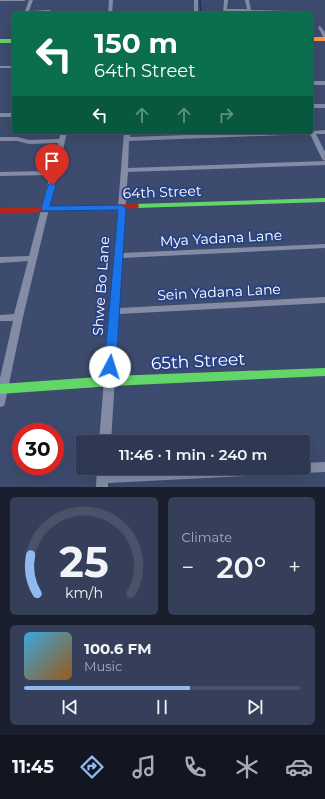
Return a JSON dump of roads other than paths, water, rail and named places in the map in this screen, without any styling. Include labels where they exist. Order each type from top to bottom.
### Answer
[{"type":"street","points":[[0,0],[24,0]]},
{"type":"street","points":[[26,12],[31,0]]},
{"type":"street","points":[[110,12],[111,0]]},
{"type":"street","points":[[196,0],[196,12]]},
{"type":"street","points":[[226,0],[225,12],[288,6]]},
{"type":"street","points":[[247,0],[249,10]]},
{"type":"street","points":[[249,10],[272,12]]},
{"type":"street","points":[[38,12],[52,12]]},
{"type":"street","points":[[313,38],[325,38],[320,27]]},
{"type":"street","points":[[0,43],[12,42]]},
{"type":"street","points":[[0,68],[12,67]]},
{"type":"street","points":[[313,83],[325,82]]},
{"type":"street","points":[[313,106],[325,106]]},
{"type":"street","points":[[0,115],[12,115]]},
{"type":"street","points":[[313,131],[325,132]]},
{"type":"street","points":[[313,133],[325,158]]},
{"type":"street","points":[[0,403],[18,317],[34,258],[64,134]]},
{"type":"street","points":[[127,136],[201,134]]},
{"type":"street","name":"Shwe Bo Lane","points":[[105,435],[127,136]]},
{"type":"street","points":[[0,139],[17,139],[29,142],[62,141]]},
{"type":"street","points":[[125,170],[325,163]]},
{"type":"street","points":[[0,174],[55,173]]},
{"type":"street","name":"64th Street","points":[[0,211],[325,200]]},
{"type":"street","name":"Mya Yadana Lane","points":[[119,256],[325,246]]},
{"type":"street","points":[[0,260],[34,258]]},
{"type":"street","name":"Sein Yadana Lane","points":[[115,311],[325,300]]},
{"type":"street","points":[[0,318],[18,317]]},
{"type":"street","name":"65th Street","points":[[2,389],[109,381],[325,372]]},
{"type":"street","points":[[102,478],[325,468]]},
{"type":"waterway","points":[[200,0],[201,12]]}]
